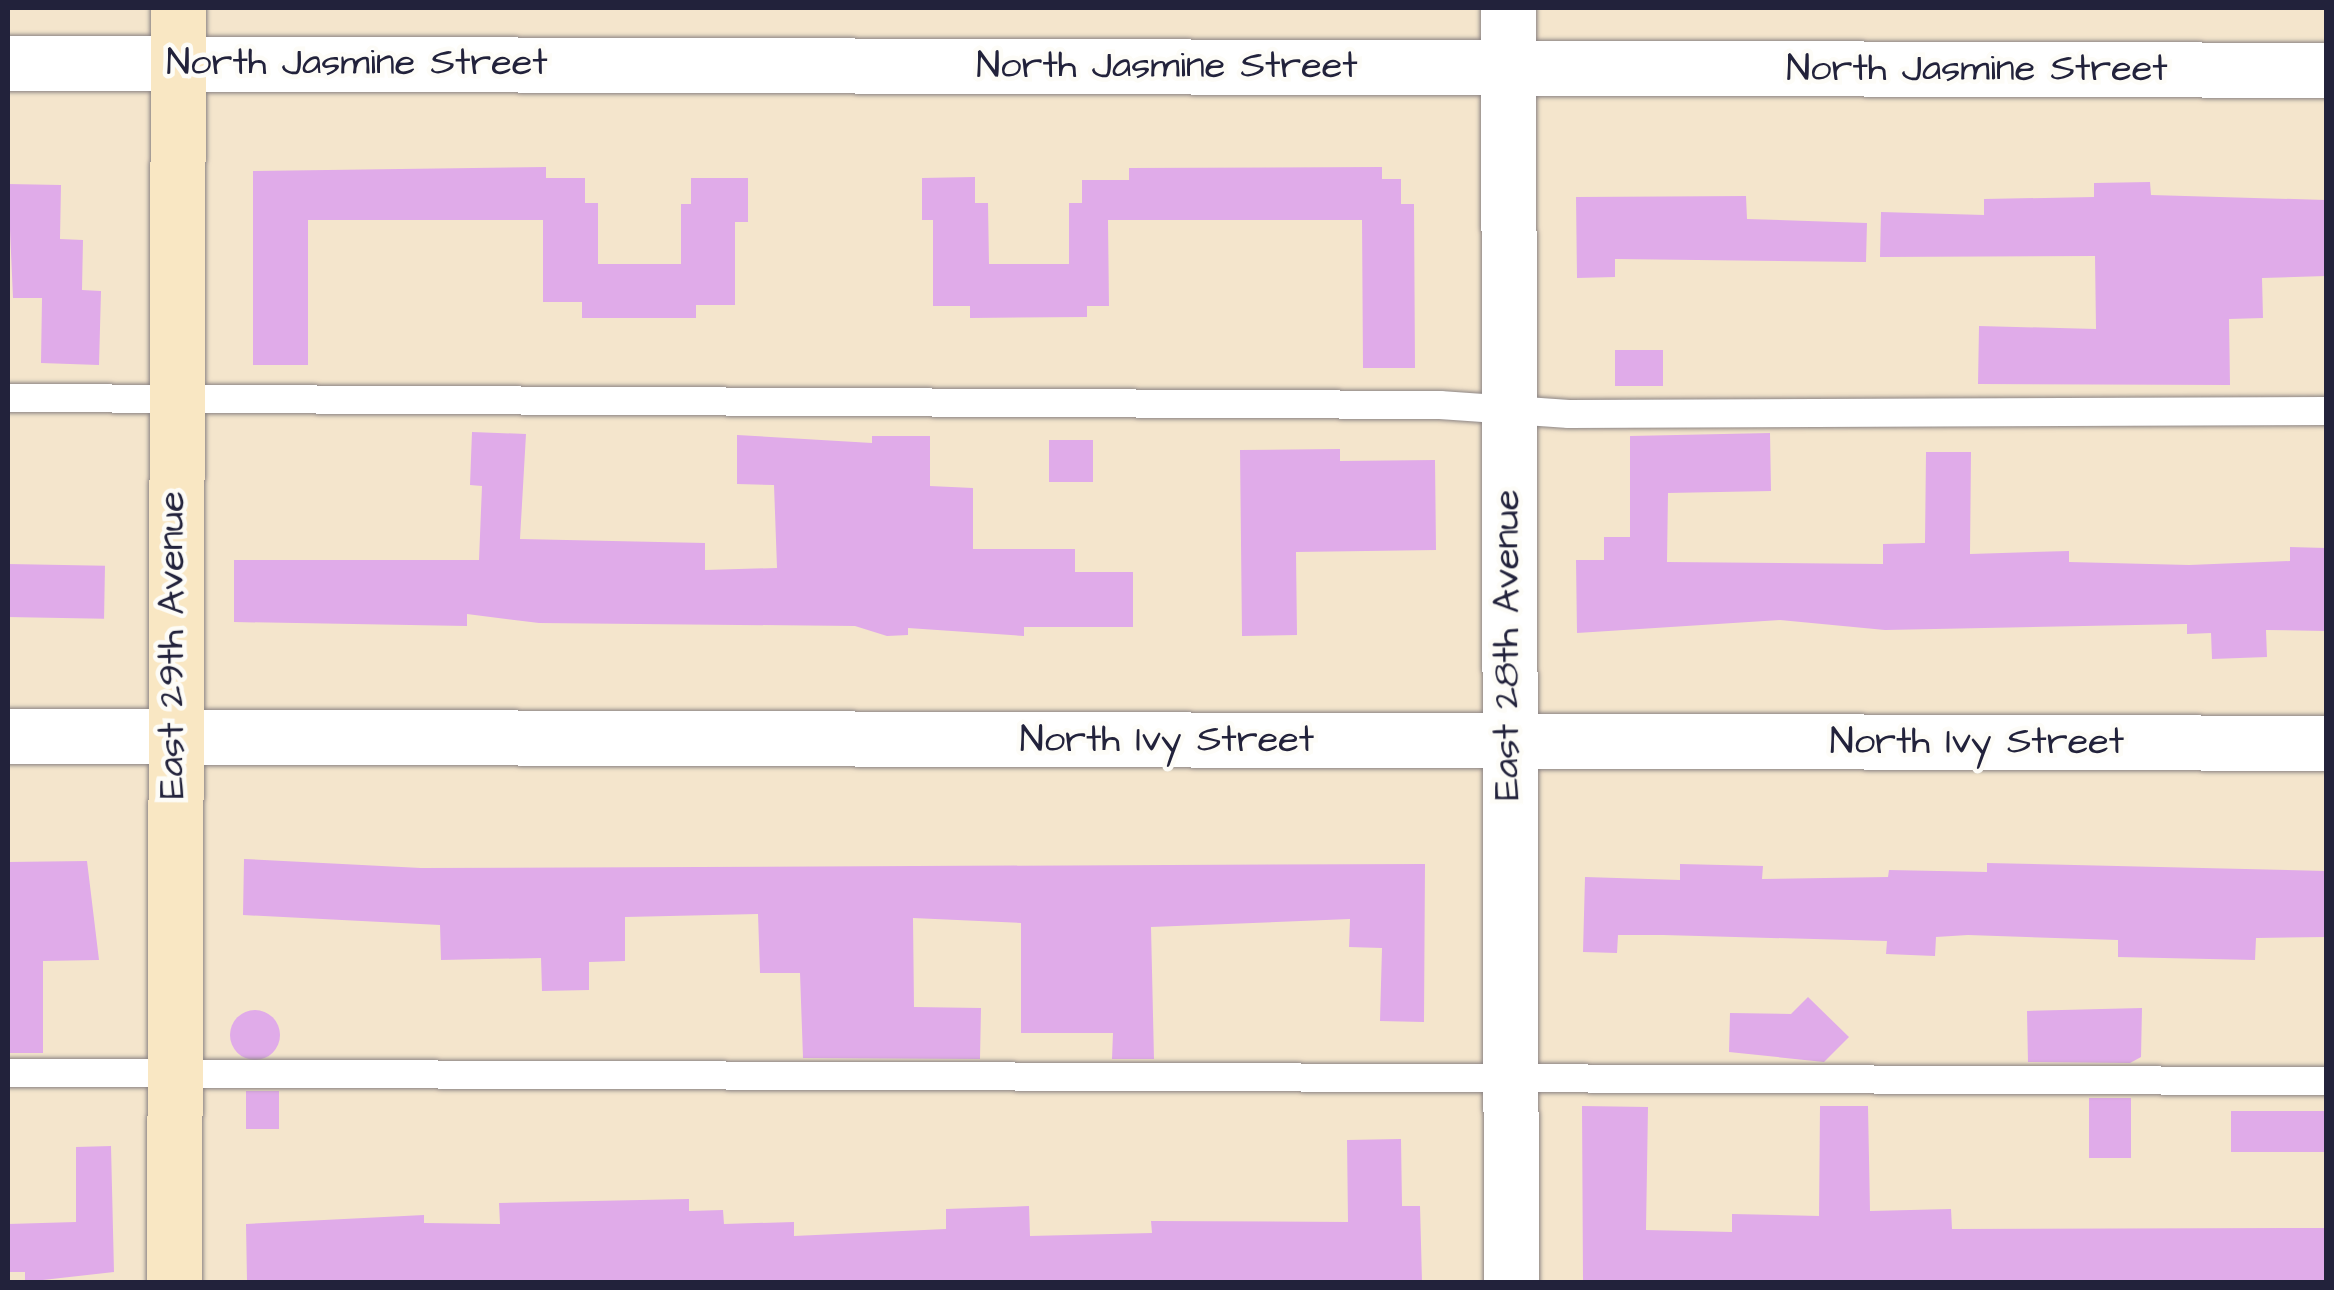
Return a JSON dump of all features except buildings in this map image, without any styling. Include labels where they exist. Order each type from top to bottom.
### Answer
[{"type":"street","name":"East 29th Avenue","points":[[174,1282],[171,398],[178,8]]},
{"type":"street","name":"East 28th Avenue","points":[[1508,8],[1511,1282]]},
{"type":"street","name":"North Jasmine Street","points":[[8,63],[2326,70]]},
{"type":"street","name":"North Ivy Street","points":[[8,736],[2326,744]]},
{"type":"lane","points":[[8,398],[1506,409],[2326,410]]},
{"type":"lane","points":[[8,1074],[2326,1081]]}]
